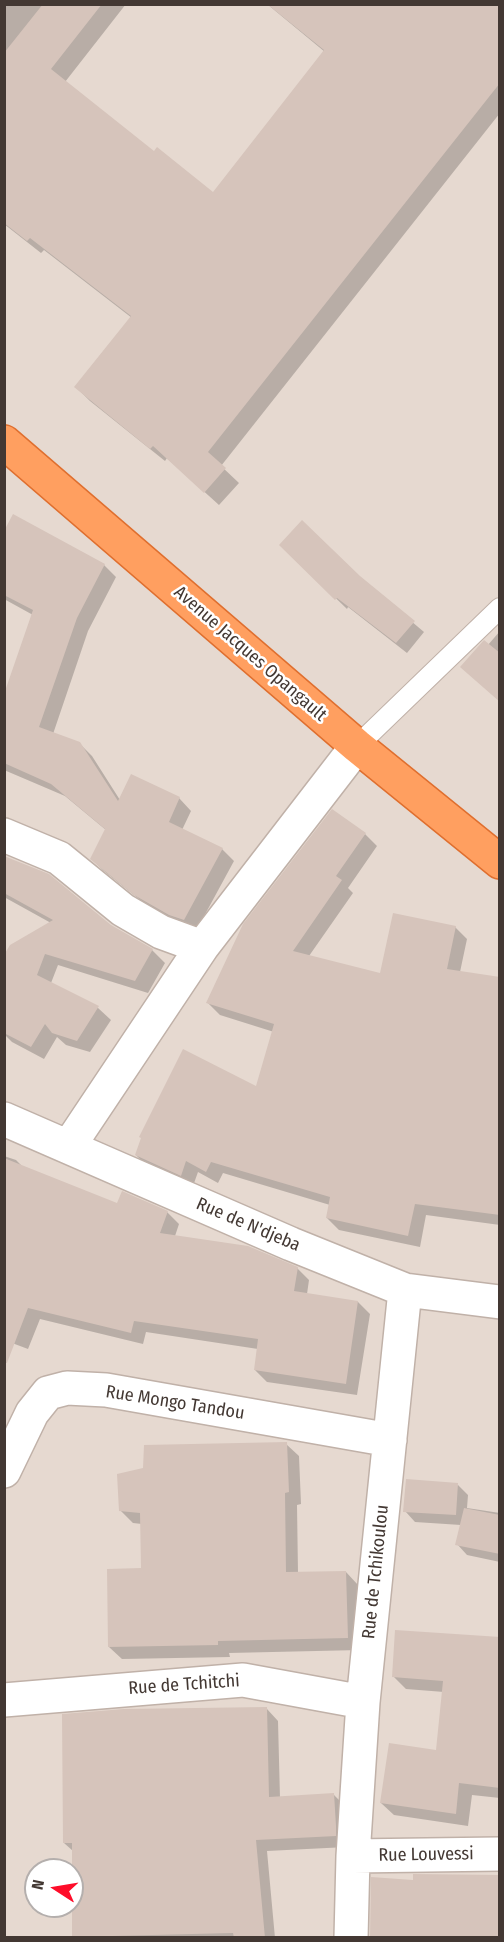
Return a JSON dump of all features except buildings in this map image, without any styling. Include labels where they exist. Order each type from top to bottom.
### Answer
[{"type":"highway","name":"Avenue Jacques Opangault","points":[[4,442],[357,746],[500,862]]},
{"type":"street","points":[[69,1146],[202,947],[357,746]]},
{"type":"street","points":[[4,835],[59,858],[123,910],[161,932],[202,947]]},
{"type":"street","name":"Rue de N'djeba","points":[[4,1119],[291,1244],[405,1290],[500,1302]]},
{"type":"street","name":"Rue de Tchikoulou","points":[[351,1938],[353,1856],[363,1702],[405,1290]]},
{"type":"street","name":"Rue Mongo Tandou","points":[[4,1471],[32,1413],[48,1393],[67,1388],[106,1390],[390,1440]]},
{"type":"street","name":"Rue de Tchitchi","points":[[4,1700],[243,1680],[363,1702]]},
{"type":"street","name":"Rue Louvessi","points":[[353,1856],[500,1854]]},
{"type":"lane","points":[[357,746],[500,608]]},
{"type":"shaded area","points":[[5,5],[499,5],[499,1937],[5,1938]]}]
